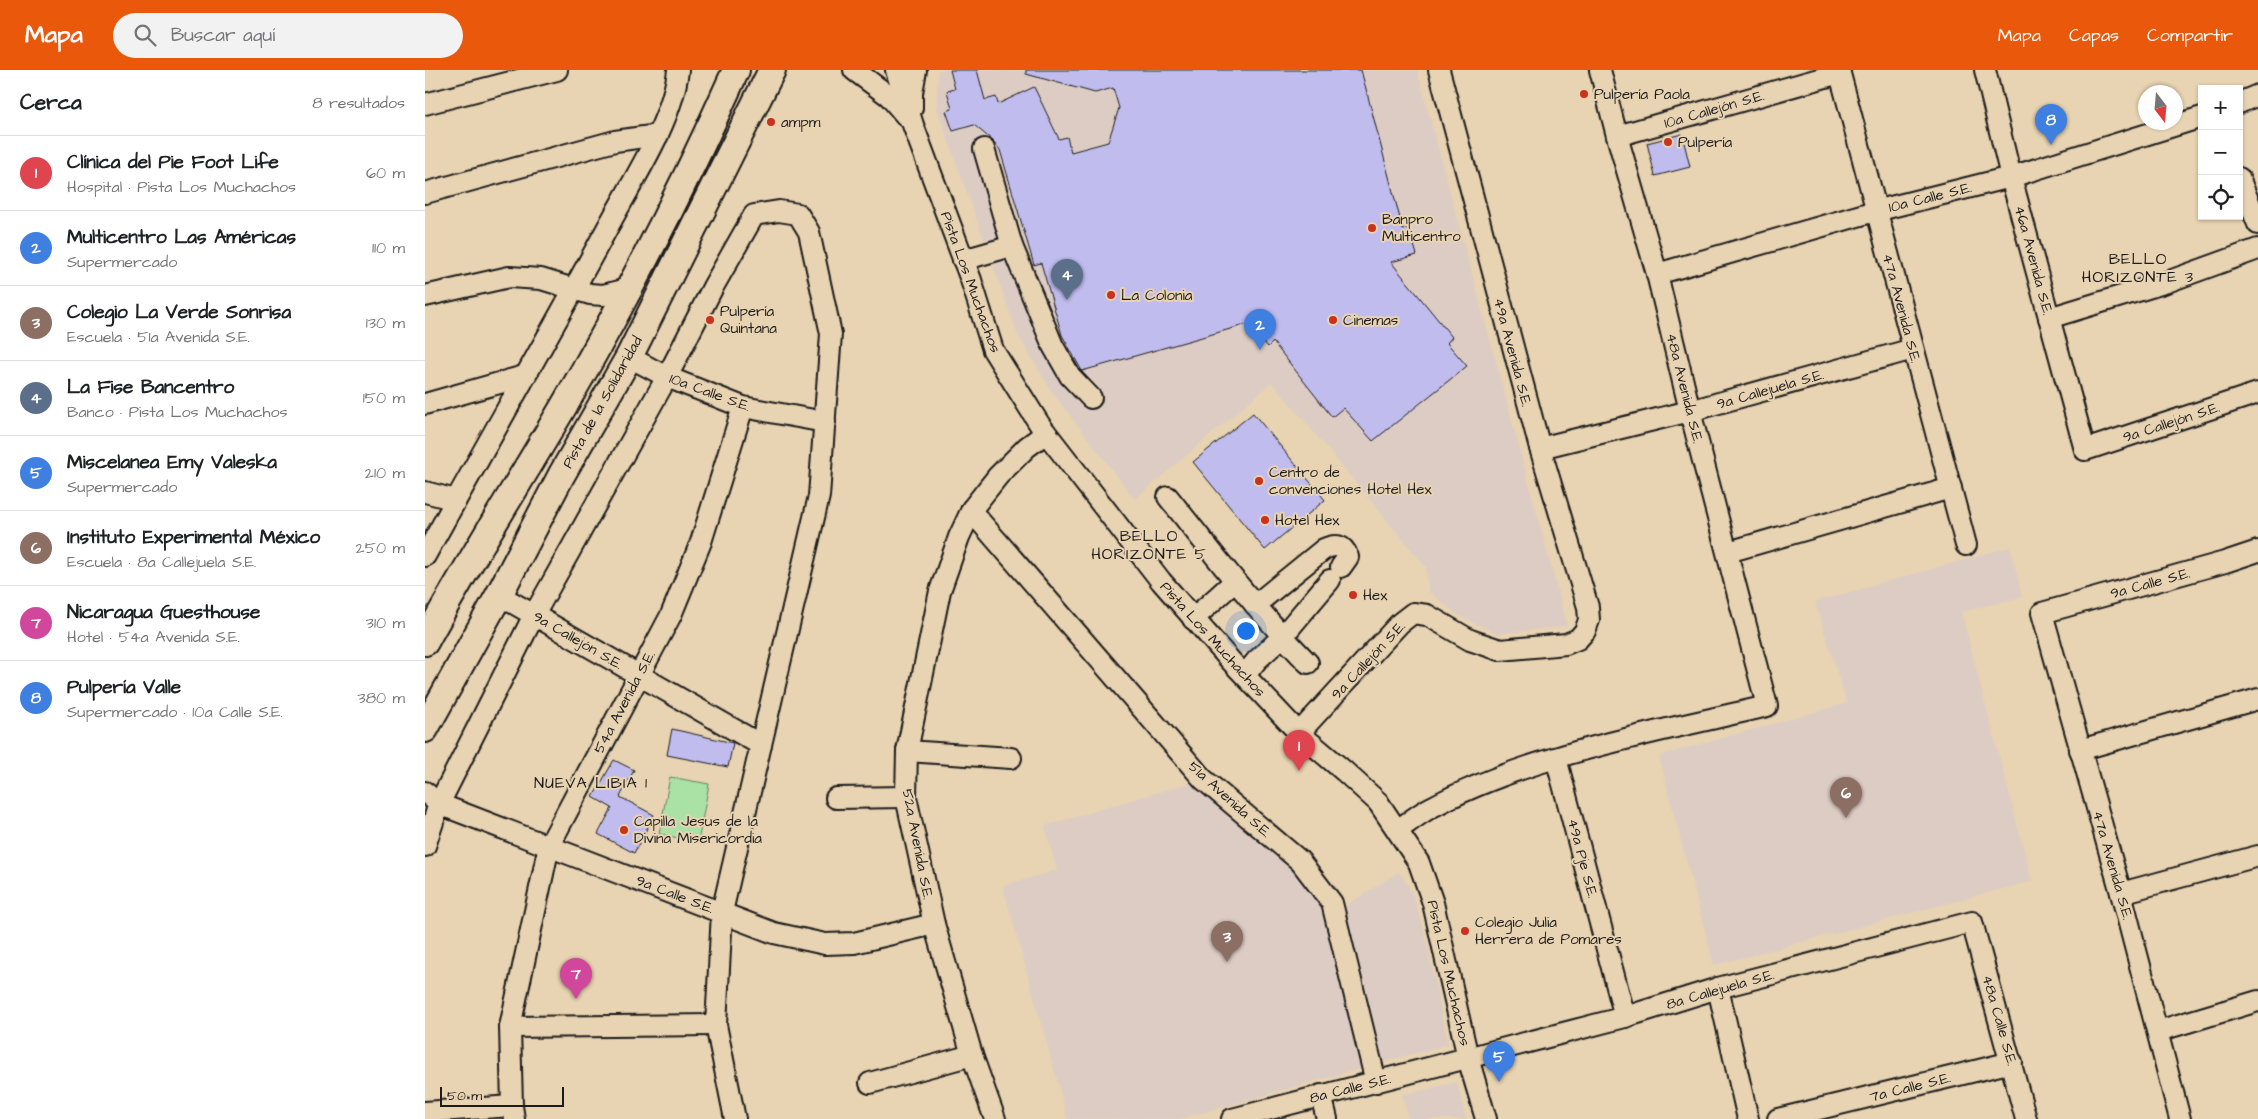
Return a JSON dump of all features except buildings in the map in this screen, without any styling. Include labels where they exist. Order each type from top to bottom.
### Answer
[{"type":"main road","name":"Pista de la Solidaridad","points":[[425,642],[449,598],[566,402],[628,289],[708,132],[736,70]]},
{"type":"main road","name":"Pista de la Solidaridad","points":[[425,729],[499,595],[562,474],[629,357],[772,72]]},
{"type":"street","points":[[425,104],[500,77],[557,70]]},
{"type":"street","points":[[425,556],[524,376],[574,290],[658,135],[677,85],[678,70]]},
{"type":"street","points":[[854,70],[897,103],[913,125]]},
{"type":"street","name":"Pista Los Muchachos","points":[[896,70],[913,125],[963,260],[993,350],[1018,391],[1046,432],[1161,581],[1193,619],[1299,733],[1345,771],[1378,802],[1419,863],[1433,902],[1485,1119]]},
{"type":"street","points":[[913,125],[912,93],[916,70]]},
{"type":"street","name":"49a Avenida S.E.","points":[[1439,70],[1540,448],[1588,607],[1589,620],[1585,631]]},
{"type":"street","name":"48a Avenida S.E.","points":[[1557,758],[1767,706],[1690,411],[1657,274],[1600,70]]},
{"type":"street","name":"46a Avenida S.E.","points":[[1985,70],[2011,177],[2085,450]]},
{"type":"street","name":"10a Callejón S.E.","points":[[1617,136],[1839,72]]},
{"type":"street","name":"47a Avenida S.E.","points":[[1839,72],[1967,545]]},
{"type":"street","points":[[2243,101],[2258,95]]},
{"type":"street","name":"10a Calle S.E.","points":[[1657,274],[1875,210],[2011,177],[2198,119]]},
{"type":"street","points":[[425,193],[615,141],[658,135]]},
{"type":"street","points":[[984,149],[1012,246],[1069,376],[1091,398]]},
{"type":"street","points":[[2243,188],[2258,224]]},
{"type":"street","points":[[425,846],[432,798],[667,377],[713,287],[754,215],[779,211],[798,214],[809,232],[831,334],[825,422],[819,496],[721,912],[716,1025],[735,1119]]},
{"type":"street","points":[[963,260],[1012,246]]},
{"type":"street","points":[[2049,318],[2164,283],[2258,249]]},
{"type":"street","points":[[425,296],[509,276],[541,279],[590,294],[603,295],[628,289]]},
{"type":"street","name":"9a Callejuela S.E.","points":[[1540,448],[1690,411],[1913,349]]},
{"type":"street","name":"10a Calle S.E.","points":[[629,357],[667,377],[743,407],[825,422]]},
{"type":"street","points":[[425,404],[524,376]]},
{"type":"street","name":"9a Callejón S.E.","points":[[2085,450],[2258,393]]},
{"type":"street","name":"54a Avenida S.E.","points":[[513,1112],[510,1027],[549,846],[638,674],[671,615],[701,542],[743,407]]},
{"type":"street","points":[[972,509],[999,476],[1027,447],[1046,432]]},
{"type":"street","points":[[1728,552],[1951,488]]},
{"type":"street","points":[[425,492],[456,500]]},
{"type":"street","points":[[1167,497],[1282,637],[1308,663]]},
{"type":"street","name":"52a Avenida S.E.","points":[[972,509],[940,591],[907,751],[906,797],[934,924],[972,1055],[995,1119]]},
{"type":"street","name":"51a Avenida S.E.","points":[[972,509],[972,512],[1203,779],[1300,861],[1332,903],[1376,1082]]},
{"type":"street","points":[[1245,675],[1282,637],[1335,574],[1348,557],[1346,551],[1339,545],[1333,545],[1324,549],[1255,605]]},
{"type":"street","name":"9a Calle S.E.","points":[[2042,613],[2258,551]]},
{"type":"street","points":[[1193,619],[1235,581]]},
{"type":"street","name":"9a Callejón S.E.","points":[[499,595],[761,745]]},
{"type":"street","name":"9a Callejón S.E.","points":[[1299,733],[1400,623],[1413,613],[1427,614],[1470,640],[1500,650],[1566,644],[1579,638],[1585,631]]},
{"type":"street","name":"47a Avenida S.E.","points":[[2042,613],[2121,893],[2180,1119]]},
{"type":"street","points":[[2080,750],[2258,699]]},
{"type":"street","points":[[907,751],[1011,758]]},
{"type":"street","points":[[1398,830],[1431,808],[1465,790],[1557,758]]},
{"type":"street","name":"49a Pje S.E.","points":[[1557,758],[1625,1017]]},
{"type":"street","points":[[835,798],[906,797]]},
{"type":"street","name":"9a Calle S.E.","points":[[432,798],[549,846],[774,933],[825,944],[854,943],[934,924]]},
{"type":"street","points":[[2121,893],[2258,856]]},
{"type":"street","name":"8a Callejuela S.E.","points":[[1469,1058],[1625,1017],[1719,988],[1972,922]]},
{"type":"street","name":"48a Calle S.E.","points":[[1972,922],[2027,1119]]},
{"type":"street","points":[[1719,988],[1748,1119]]},
{"type":"street","points":[[2157,1031],[2258,1001]]},
{"type":"street","points":[[510,1027],[716,1025]]},
{"type":"street","points":[[870,1083],[972,1055]]},
{"type":"street","name":"8a Calle S.E.","points":[[1232,1119],[1469,1058]]},
{"type":"street","name":"7a Calle S.E.","points":[[1778,1119],[2012,1062]]},
{"type":"street","points":[[1321,1095],[1327,1119]]},
{"type":"street","points":[[425,1112],[513,1112]]},
{"type":"shaded area","points":[[938,70],[1417,70],[1567,626],[1497,634],[1458,615],[1428,591],[1426,567],[1272,382],[1135,499],[1052,392],[1018,335],[937,108]]},
{"type":"shaded area","points":[[2010,547],[2022,597],[1961,612],[2032,881],[1714,965],[1659,756],[1847,703],[1815,602]]},
{"type":"shaded area","points":[[1203,779],[1333,909],[1345,906],[1399,872],[1413,894],[1425,934],[1448,1044],[1179,1119],[1068,1119],[1003,886],[1057,870],[1045,826]]},
{"type":"shaded area","points":[[1457,1082],[1466,1119],[1409,1119],[1402,1095]]},
{"type":"green space","points":[[670,777],[709,784],[698,842],[659,834]]},
{"type":"place","name":"Pulpería Paola","points":[[1584,94]]},
{"type":"place","name":"ampm","points":[[771,122]]},
{"type":"place","name":"Pulpería","points":[[1668,142]]},
{"type":"place","name":"Pulpería Valle","points":[[2051,145]]},
{"type":"place","name":"Banpro Multicentro","points":[[1372,228]]},
{"type":"place","name":"La Colonia","points":[[1111,295]]},
{"type":"place","name":"La Fise Bancentro","points":[[1067,300]]},
{"type":"place","name":"Pulpería Quintana","points":[[710,320]]},
{"type":"place","name":"Cinemas","points":[[1333,320]]},
{"type":"place","name":"Multicentro Las Américas","points":[[1260,350]]},
{"type":"place","name":"Centro de convenciones Hotel Hex","points":[[1259,481]]},
{"type":"place","name":"Hotel Hex","points":[[1265,520]]},
{"type":"place","name":"Hex","points":[[1353,595]]},
{"type":"place","name":"Clínica del Pie Foot Life","points":[[1299,771]]},
{"type":"place","name":"Instituto Experimental México","points":[[1846,818]]},
{"type":"place","name":"Capilla Jesus de la Divina Misericordia","points":[[624,830]]},
{"type":"place","name":"Colegio Julia Herrera de Pomares","points":[[1465,931]]},
{"type":"place","name":"Colegio La Verde Sonrisa","points":[[1227,962]]},
{"type":"place","name":"Nicaragua Guesthouse","points":[[576,999]]},
{"type":"place","name":"Miscelanea Emy Valeska","points":[[1499,1082]]},
{"type":"district","name":"BELLO HORIZONTE 3","points":[[2138,267]]},
{"type":"district","name":"BELLO HORIZONTE 5","points":[[1149,544]]},
{"type":"district","name":"NUEVA LIBIA 1","points":[[591,782]]}]
